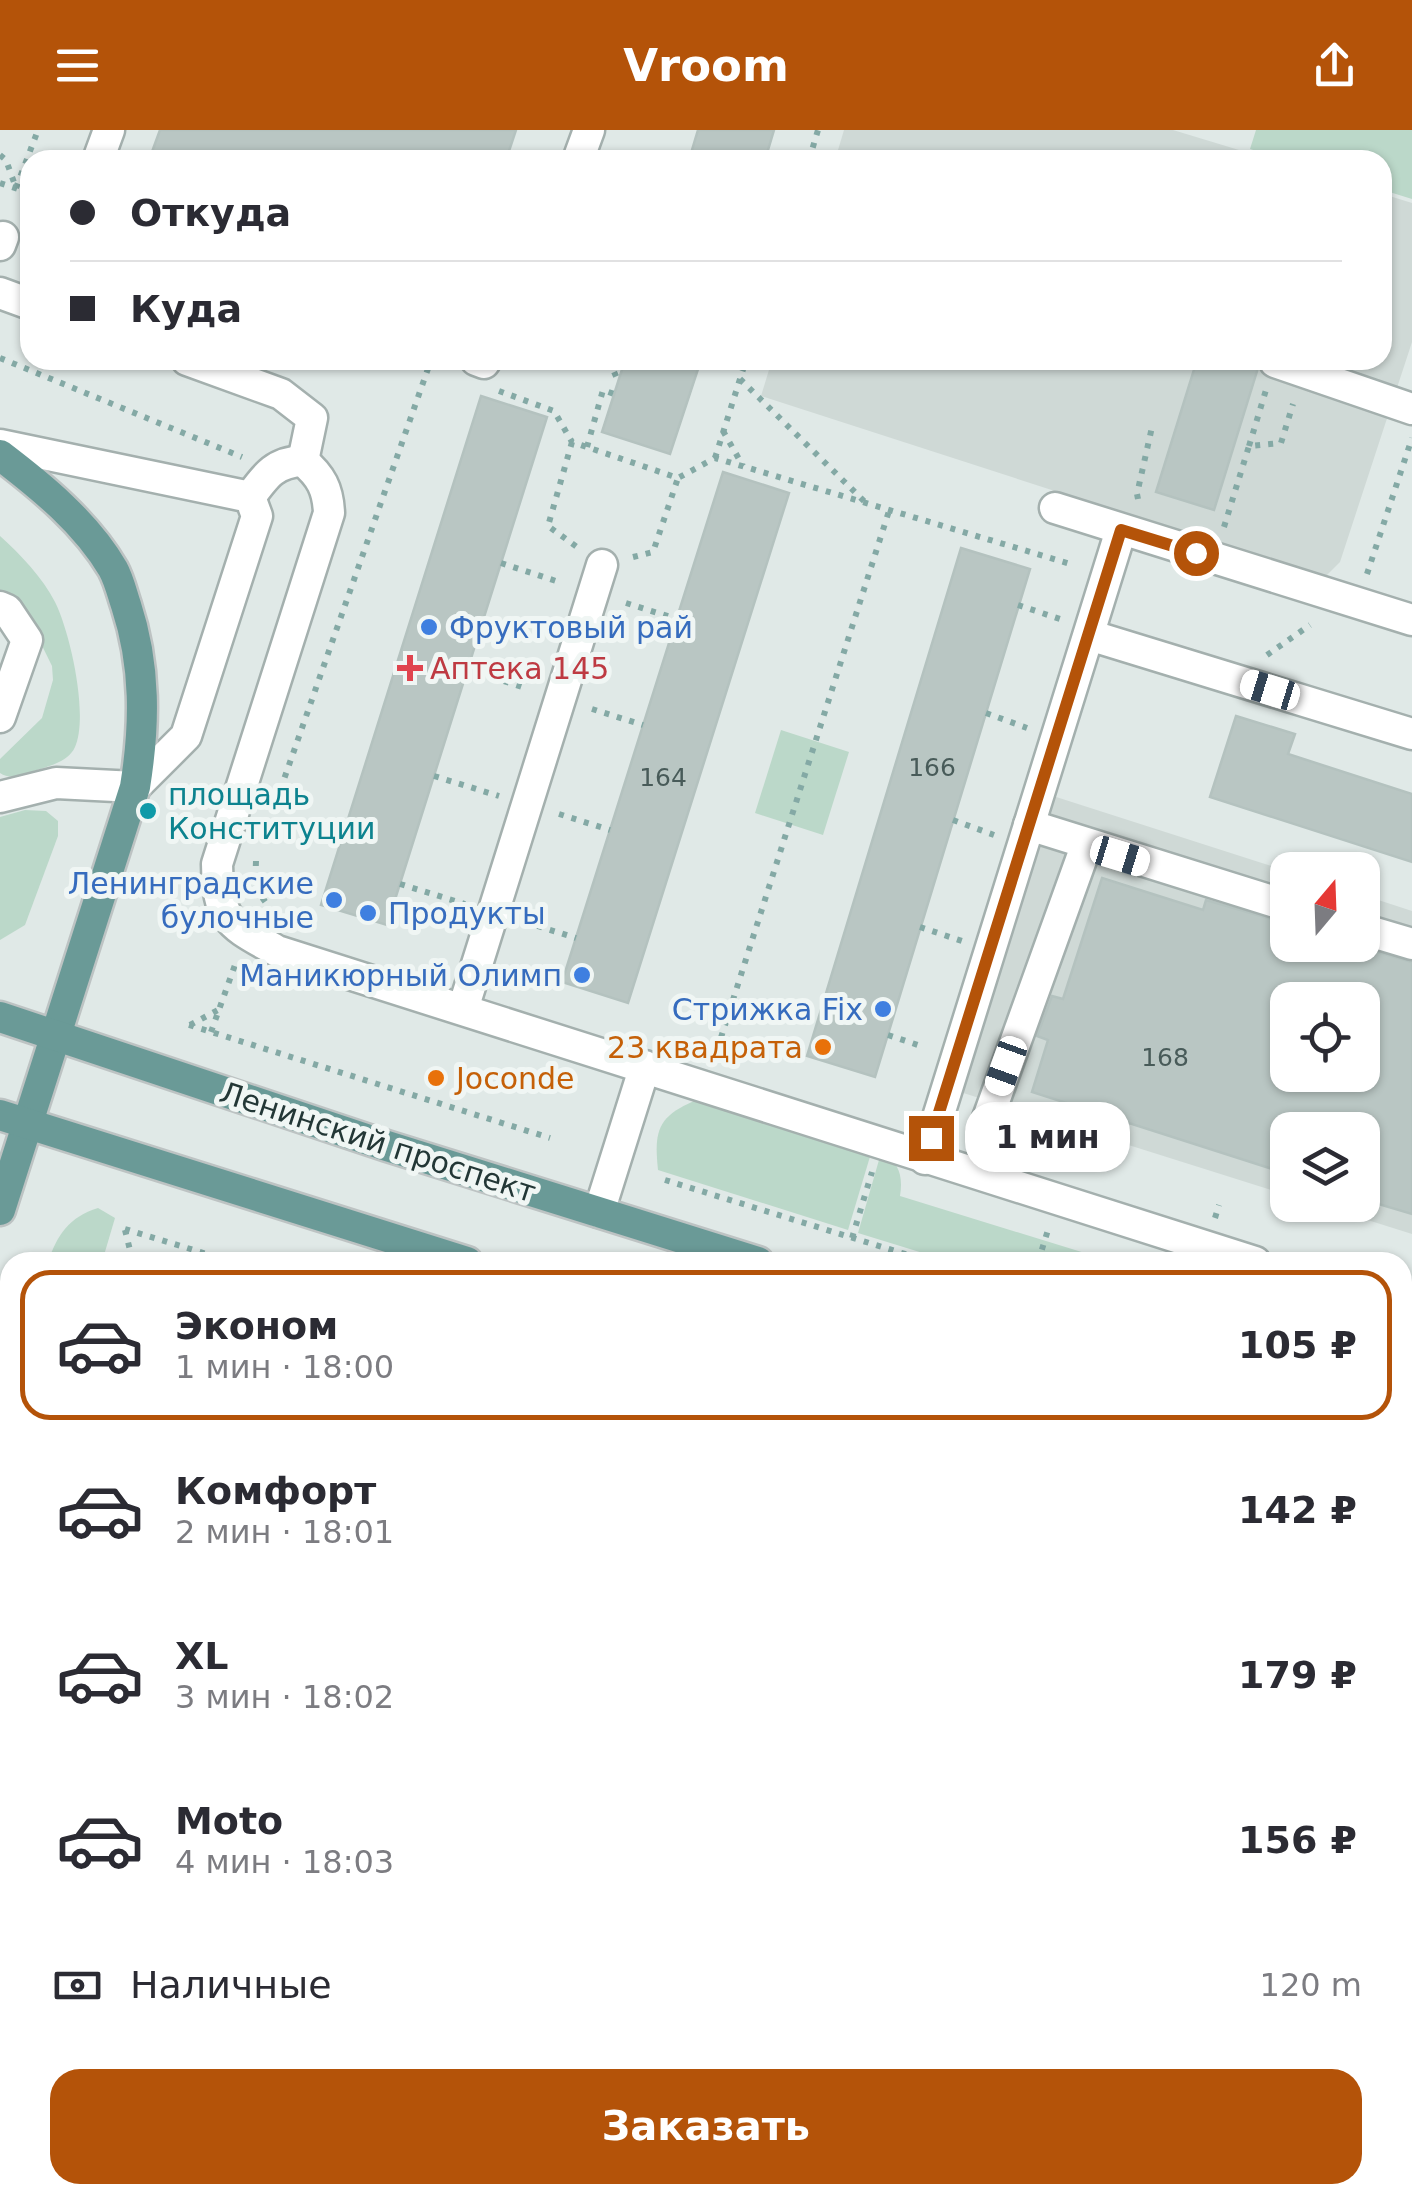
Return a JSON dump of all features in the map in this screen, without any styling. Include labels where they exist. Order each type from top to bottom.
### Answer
[{"type":"main road","points":[[0,455],[80,524],[114,571],[135,632],[144,682],[142,747],[135,787],[56,1036],[14,1120],[0,1210]]},
{"type":"main road","name":"Ленинский проспект","points":[[0,1017],[369,1140],[726,1252]]},
{"type":"main road","points":[[14,1120],[435,1252]]},
{"type":"street","points":[[215,370],[281,394],[312,418],[303,461]]},
{"type":"street","points":[[1298,370],[1412,409]]},
{"type":"street","points":[[0,445],[250,497]]},
{"type":"street","points":[[250,497],[270,470],[283,462],[303,461],[319,474],[328,494],[329,513],[217,864],[218,899],[235,926],[277,951],[1222,1252]]},
{"type":"street","points":[[0,797],[56,783],[135,787],[186,736],[257,516],[250,497]]},
{"type":"street","points":[[1055,508],[1412,620]]},
{"type":"street","points":[[925,1159],[1121,530]]},
{"type":"street","points":[[462,1009],[597,579]]},
{"type":"street","points":[[0,606],[8,610],[28,640],[0,717]]},
{"type":"street","points":[[1089,635],[1412,734]]},
{"type":"street","points":[[1029,825],[1270,901]]},
{"type":"street","points":[[984,1132],[1086,846]]},
{"type":"street","points":[[1380,934],[1412,944]]},
{"type":"street","points":[[599,1212],[645,1066]]},
{"type":"path","points":[[0,155],[6,160],[16,188]]},
{"type":"path","points":[[16,188],[20,177]]},
{"type":"path","points":[[0,182],[20,189]]},
{"type":"path","points":[[30,370],[207,440],[270,470]]},
{"type":"path","points":[[275,806],[428,370]]},
{"type":"path","points":[[482,370],[482,385],[554,411],[572,442],[678,478]]},
{"type":"path","points":[[614,370],[618,381]]},
{"type":"path","points":[[597,579],[653,552],[678,478],[715,458],[743,370]]},
{"type":"path","points":[[1222,532],[1249,446],[1287,370]]},
{"type":"path","points":[[1249,446],[1281,443],[1289,370]]},
{"type":"path","points":[[740,379],[866,503]]},
{"type":"path","points":[[587,447],[603,390],[614,394]]},
{"type":"path","points":[[1140,504],[1136,494],[1152,426]]},
{"type":"path","points":[[724,431],[744,467]]},
{"type":"path","points":[[1234,680],[1352,601],[1412,437]]},
{"type":"path","points":[[572,442],[548,526],[597,579]]},
{"type":"path","points":[[715,458],[1107,575]]},
{"type":"path","points":[[716,1050],[889,511]]},
{"type":"path","points":[[501,563],[597,579],[677,618]]},
{"type":"path","points":[[468,669],[643,725]]},
{"type":"path","points":[[434,776],[610,830]]},
{"type":"path","points":[[262,842],[256,861],[255,887],[266,902]]},
{"type":"path","points":[[400,884],[576,938]]},
{"type":"path","points":[[218,1010],[189,1025],[550,1138]]},
{"type":"path","points":[[665,1180],[899,1252]]},
{"type":"path","points":[[130,1252],[125,1230],[199,1252]]},
{"type":"shaded area","points":[[844,130],[1173,130],[1239,150],[838,150]]},
{"type":"shaded area","points":[[1392,197],[1412,203],[1412,342],[1340,562],[1324,578],[761,396],[769,370],[1392,370]]},
{"type":"shaded area","points":[[1050,795],[1270,866],[1270,962],[1380,962],[1380,901],[1412,911],[1412,1234],[1374,1222],[1380,1222],[1380,1112],[1270,1112],[1270,1190],[957,1091]]},
{"type":"green space","points":[[1256,130],[1412,130],[1412,199],[1392,193],[1392,150],[1250,149]]},
{"type":"green space","points":[[0,536],[31,567],[55,602],[72,653],[79,695],[79,733],[68,756],[53,765],[13,777],[0,773],[0,759],[42,718],[53,680],[52,666],[25,611],[0,595]]},
{"type":"green space","points":[[781,730],[849,752],[823,835],[755,813]]},
{"type":"green space","points":[[25,810],[46,811],[58,821],[58,836],[25,925],[0,940],[0,817]]},
{"type":"green space","points":[[694,1101],[717,1103],[872,1150],[848,1230],[658,1170],[661,1127],[672,1113]]},
{"type":"green space","points":[[881,1153],[899,1171],[900,1196],[1082,1252],[920,1252],[858,1233]]},
{"type":"green space","points":[[98,1208],[115,1218],[105,1252],[52,1252],[66,1228],[79,1216]]},
{"type":"building","points":[[160,130],[516,130],[509,150],[153,150]]},
{"type":"building","points":[[698,130],[774,130],[768,150],[692,150]]},
{"type":"building","points":[[622,370],[698,370],[670,454],[602,432]]},
{"type":"building","points":[[1194,370],[1257,370],[1214,510],[1156,492]]},
{"type":"building","points":[[481,396],[547,417],[387,925],[321,905]]},
{"type":"building","points":[[723,472],[789,493],[628,1003],[562,982]]},
{"type":"building","points":[[961,548],[1030,569],[875,1077],[807,1056]]},
{"type":"building","points":[[1236,716],[1295,734],[1288,754],[1412,794],[1412,862],[1210,797]]},
{"type":"building","points":[[1102,878],[1203,910],[1206,900],[1270,919],[1270,962],[1380,962],[1380,953],[1412,962],[1412,1214],[1380,1204],[1380,1112],[1270,1112],[1270,1168],[1032,1092],[1048,1040],[1037,1036],[1052,996],[1063,999]]},
{"type":"place","name":"Фруктовый рай","points":[[429,627]]},
{"type":"place","name":"Аптека 145","points":[[410,668]]},
{"type":"place","name":"площадь Конституции","points":[[148,811]]},
{"type":"place","name":"Ленинградские булочные","points":[[334,900]]},
{"type":"place","name":"Продукты","points":[[368,913]]},
{"type":"place","name":"Маникюрный Олимп","points":[[582,975]]},
{"type":"place","name":"Стрижка Fix","points":[[883,1009]]},
{"type":"place","name":"23 квадрата","points":[[823,1047]]},
{"type":"place","name":"Joconde","points":[[436,1078]]},
{"type":"route","points":[[931,1138],[1121,530],[1196,553]]}]
